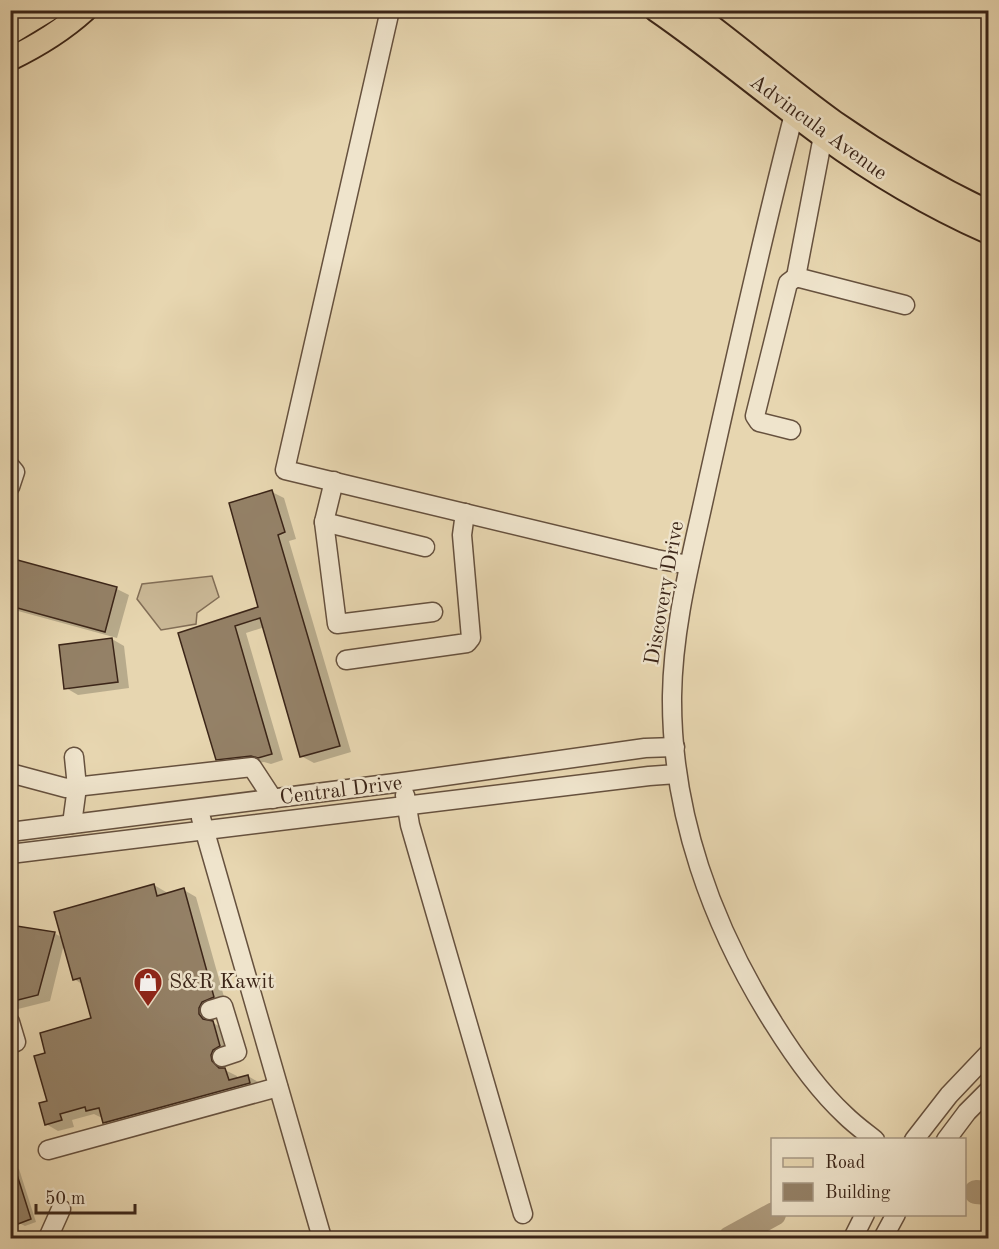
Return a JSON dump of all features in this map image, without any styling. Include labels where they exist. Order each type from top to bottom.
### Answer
[{"type":"main road","points":[[10,33],[48,10]]},
{"type":"main road","points":[[10,58],[30,50],[85,10]]},
{"type":"main road","name":"Advincula Avenue","points":[[656,10],[823,136],[912,193],[988,232]]},
{"type":"main road","name":"Advincula Avenue","points":[[689,10],[865,143],[916,174],[988,212]]},
{"type":"street","points":[[390,10],[285,470],[689,565]]},
{"type":"street","name":"Discovery Drive","points":[[794,114],[758,254],[689,565],[674,658],[672,698],[677,774],[694,848],[708,891],[730,945],[754,992],[787,1045],[816,1084],[844,1115],[873,1138]]},
{"type":"street","points":[[791,430],[759,422],[755,416],[789,283],[796,278],[823,136]]},
{"type":"street","points":[[796,278],[905,305]]},
{"type":"street","points":[[10,466],[15,472],[10,488]]},
{"type":"street","points":[[334,481],[324,522],[337,624],[433,612]]},
{"type":"street","points":[[346,660],[467,643],[471,638],[462,535],[465,513]]},
{"type":"street","points":[[324,522],[425,547]]},
{"type":"street","name":"Central Drive","points":[[10,832],[403,782],[645,748],[675,747]]},
{"type":"street","points":[[72,824],[77,787],[74,757]]},
{"type":"street","points":[[10,773],[66,788],[252,767],[273,799]]},
{"type":"street","name":"Central Drive","points":[[10,854],[677,774]]},
{"type":"street","points":[[403,782],[410,825],[523,1214]]},
{"type":"street","points":[[198,808],[322,1239]]},
{"type":"street","points":[[210,1010],[223,1006],[226,1028],[237,1052],[222,1057]]},
{"type":"street","points":[[226,1028],[258,1019]]},
{"type":"street","points":[[10,1022],[16,1042],[10,1044]]},
{"type":"street","points":[[916,1138],[949,1095],[988,1054]]},
{"type":"street","points":[[48,1150],[278,1087]]},
{"type":"street","points":[[948,1138],[967,1112],[988,1091]]},
{"type":"street","points":[[949,1095],[967,1112]]},
{"type":"street","points":[[48,1239],[61,1209]]},
{"type":"street","points":[[858,1237],[865,1216]]},
{"type":"street","points":[[883,1239],[895,1216]]},
{"type":"shaded area","points":[[212,576],[219,597],[197,613],[196,624],[161,630],[137,599],[142,584]]},
{"type":"building","points":[[272,490],[285,532],[278,535],[340,746],[300,757],[260,618],[235,626],[272,754],[258,758],[251,756],[216,760],[178,633],[258,607],[229,503]]},
{"type":"building","points":[[10,558],[117,587],[105,632],[10,606]]},
{"type":"building","points":[[112,638],[118,682],[64,689],[59,645]]},
{"type":"building","name":"S&R Kawit","points":[[154,884],[157,896],[184,888],[214,997],[202,1002],[199,1008],[199,1014],[203,1019],[213,1021],[220,1046],[213,1050],[212,1061],[219,1068],[225,1068],[229,1080],[248,1075],[250,1083],[103,1123],[99,1108],[86,1111],[85,1107],[60,1114],[62,1120],[45,1125],[39,1103],[47,1101],[34,1056],[45,1053],[40,1033],[91,1018],[80,978],[73,980],[54,912]]},
{"type":"building","points":[[10,925],[55,932],[38,995],[10,1002]]},
{"type":"building","points":[[10,1162],[13,1162],[31,1219],[18,1224],[10,1201]]},
{"type":"waterway","points":[[976,1192],[988,1193]]},
{"type":"waterway","points":[[730,1238],[771,1216]]},
{"type":"place","name":"S&R Kawit","points":[[148,1008]]}]
